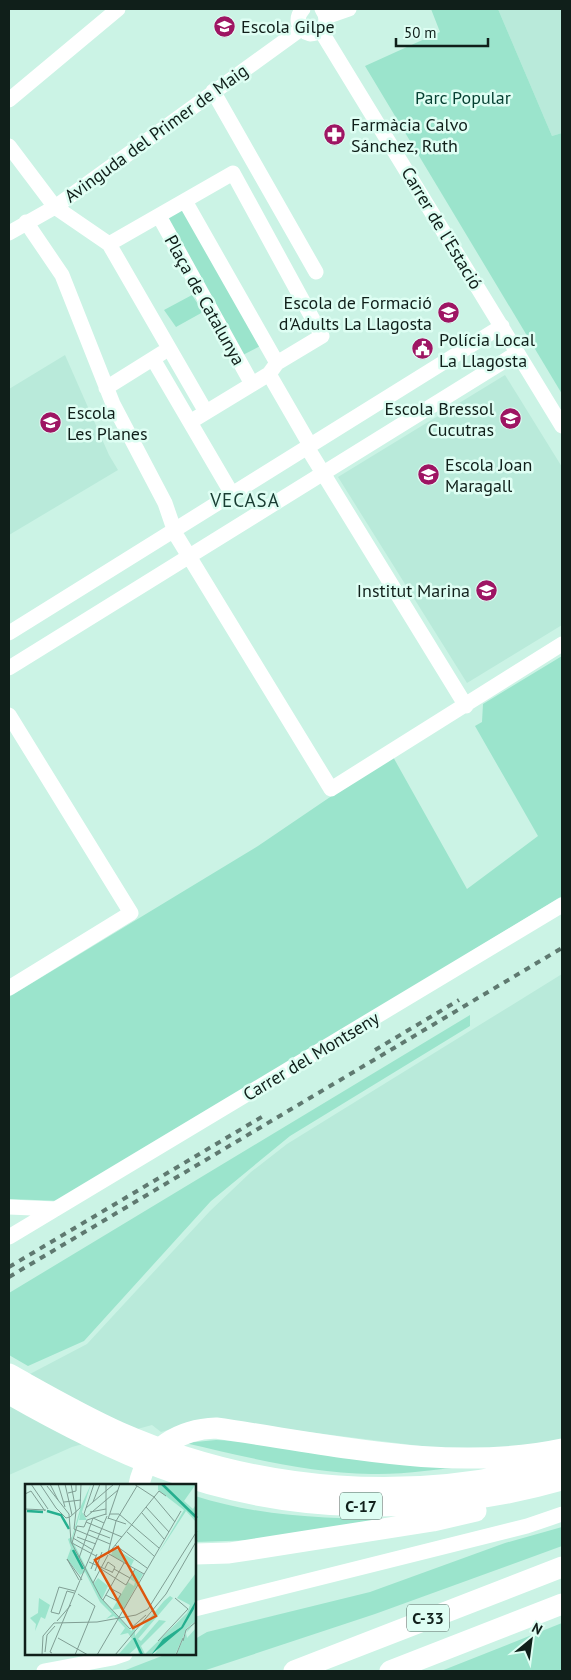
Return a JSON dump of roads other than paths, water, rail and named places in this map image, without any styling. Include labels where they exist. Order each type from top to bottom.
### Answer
[{"type":"highway","name":"C-17","points":[[9,1374],[168,1461],[237,1490],[283,1499],[375,1506],[468,1501],[513,1493],[562,1481]]},
{"type":"highway","name":"C-17","points":[[9,1394],[93,1440],[168,1461],[262,1477],[353,1488],[443,1486],[524,1473],[562,1462]]},
{"type":"highway","points":[[139,1484],[145,1469],[156,1452],[173,1438],[202,1428],[216,1428],[372,1450],[454,1458],[517,1457],[562,1449]]},
{"type":"highway","points":[[196,1554],[230,1553],[433,1521],[497,1506],[562,1481]]},
{"type":"highway","name":"C-33","points":[[294,1671],[562,1567]]},
{"type":"highway","name":"C-33","points":[[390,1671],[562,1604]]},
{"type":"street","points":[[9,100],[118,9]]},
{"type":"street","points":[[303,9],[298,17],[301,29],[310,34],[323,19],[349,9]]},
{"type":"street","name":"Carrer de l'Estació","points":[[323,19],[517,353],[562,426]]},
{"type":"street","name":"Avinguda del Primer de Maig","points":[[9,234],[26,222],[55,207],[301,29]]},
{"type":"street","points":[[213,91],[316,272]]},
{"type":"street","points":[[9,146],[55,207],[109,244],[206,412]]},
{"type":"street","points":[[109,244],[233,173],[322,336],[252,384],[190,422]]},
{"type":"street","name":"Plaça de Catalunya","points":[[185,200],[273,368],[310,445],[310,452],[322,474],[466,706]]},
{"type":"street","name":"Plaça de Catalunya","points":[[159,216],[252,384]]},
{"type":"street","points":[[26,222],[62,275],[106,388],[165,503],[174,530],[188,557],[331,788],[466,706],[562,644]]},
{"type":"street","points":[[277,254],[298,241]]},
{"type":"street","points":[[9,633],[502,326]]},
{"type":"street","points":[[106,388],[170,348]]},
{"type":"street","points":[[9,668],[517,353]]},
{"type":"street","points":[[153,359],[232,494]]},
{"type":"street","points":[[9,715],[131,913],[9,988]]},
{"type":"street","name":"Carrer del Montseny","points":[[12,1234],[60,1208],[562,905]]},
{"type":"street","name":"Carrer del Montseny","points":[[9,1207],[43,1210],[60,1208]]},
{"type":"street","name":"Carrer del Montseny","points":[[9,1213],[18,1222],[12,1234]]},
{"type":"street","points":[[196,1609],[527,1526],[562,1514]]},
{"type":"street","points":[[44,1671],[122,1655]]},
{"type":"railway","points":[[9,1277],[562,948]]},
{"type":"railway","points":[[375,1050],[459,1000]]},
{"type":"railway","points":[[9,1267],[265,1115]]},
{"type":"place","name":"Escola Gilpe","points":[[225,26]]},
{"type":"place","name":"Farmàcia Calvo Sánchez, Ruth","points":[[335,134]]},
{"type":"place","name":"Escola de Formació d'Adults La Llagosta","points":[[448,312]]},
{"type":"place","name":"Polícia Local La Llagosta","points":[[423,349]]},
{"type":"place","name":"Escola Bressol Cucutras","points":[[510,418]]},
{"type":"place","name":"Escola Les Planes","points":[[51,422]]},
{"type":"place","name":"Escola Joan Maragall","points":[[429,474]]},
{"type":"place","name":"Institut Marina","points":[[486,590]]},
{"type":"district","name":"VECASA","points":[[245,500]]},
{"type":"park label","name":"Parc Popular","points":[[463,97]]}]
